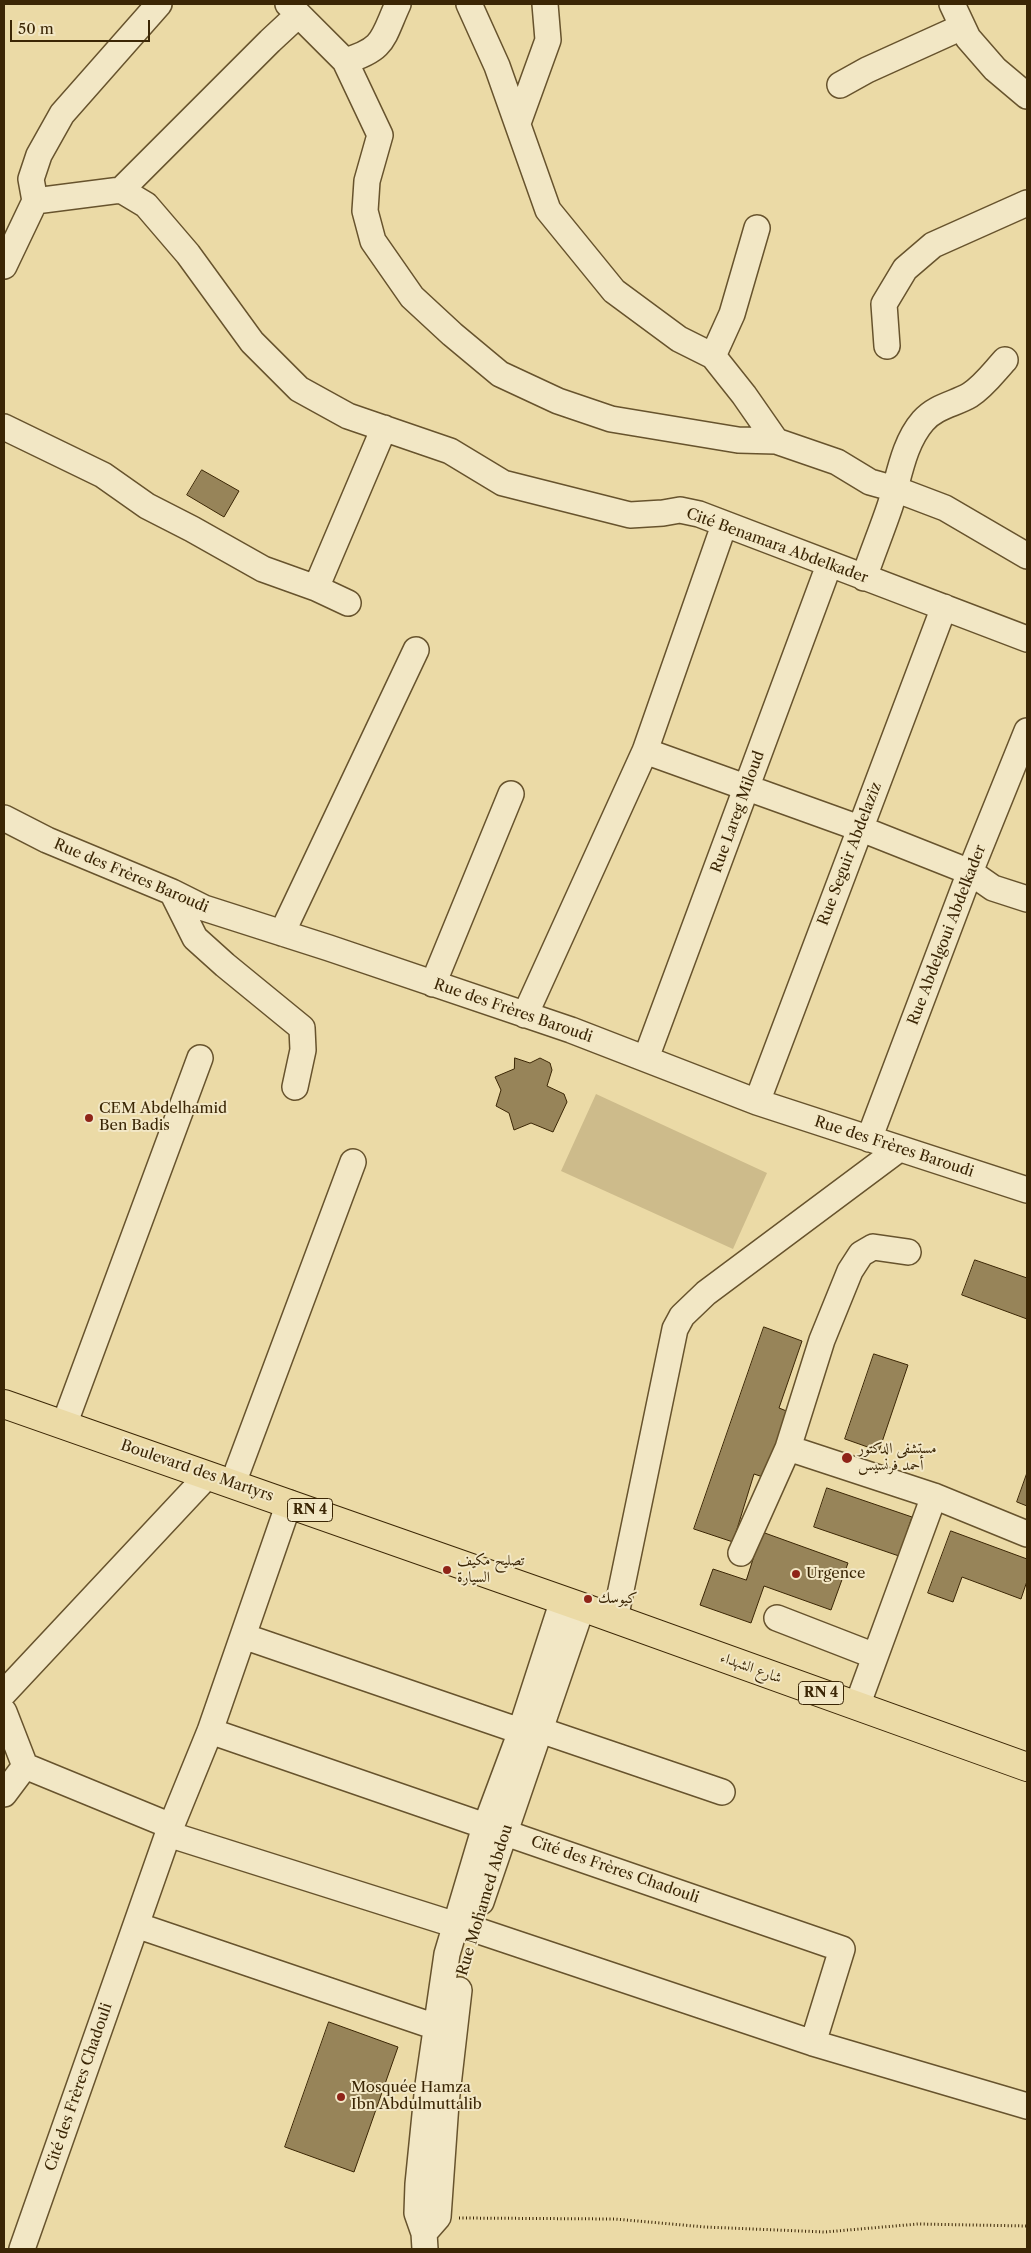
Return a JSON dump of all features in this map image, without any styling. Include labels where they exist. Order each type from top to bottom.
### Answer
[{"type":"main road","name":"Boulevard des Martyrs","points":[[4,1404],[615,1619]]},
{"type":"main road","name":"شارع الشهداء","points":[[615,1619],[1027,1767]]},
{"type":"street","points":[[4,266],[35,201],[30,179],[39,155],[62,114],[159,4]]},
{"type":"street","points":[[345,61],[366,55],[382,41],[398,4]]},
{"type":"street","points":[[469,4],[497,66],[548,210],[614,291],[679,339],[713,356],[744,395],[776,442]]},
{"type":"street","points":[[518,123],[548,40],[545,4]]},
{"type":"street","points":[[952,4],[968,38],[995,69],[1027,96]]},
{"type":"street","points":[[35,201],[121,190],[270,41],[293,10],[345,61],[380,135],[367,181],[365,211],[372,241],[412,296],[452,334],[500,374],[558,401],[602,416],[738,440],[776,442],[837,462],[870,482],[895,488],[945,508],[1027,556]]},
{"type":"street","points":[[840,85],[867,70],[962,27]]},
{"type":"street","name":"Cité Benamara Abdelkader","points":[[121,190],[146,205],[188,254],[252,342],[299,389],[348,416],[450,451],[502,483],[630,515],[663,514],[680,510],[699,514],[1027,639]]},
{"type":"street","points":[[887,346],[884,304],[905,270],[933,245],[1027,203]]},
{"type":"street","points":[[713,356],[732,314],[757,228]]},
{"type":"street","points":[[864,578],[899,471],[912,439],[924,420],[946,404],[968,396],[980,388],[1005,360]]},
{"type":"street","points":[[4,427],[103,475],[147,506],[263,569],[316,588],[348,603]]},
{"type":"street","points":[[316,588],[384,428]]},
{"type":"street","points":[[525,1015],[645,751],[724,525]]},
{"type":"street","name":"Rue Lareg Miloud","points":[[646,1058],[829,565]]},
{"type":"street","name":"Rue Seguir Abdelaziz","points":[[757,1102],[944,607]]},
{"type":"street","points":[[282,933],[416,650]]},
{"type":"street","name":"Rue Abdelgoui Abdelkader","points":[[869,1139],[970,872],[1027,732]]},
{"type":"street","points":[[645,751],[859,828],[970,872],[993,888],[1027,900]]},
{"type":"street","points":[[433,984],[510,794]]},
{"type":"street","name":"Rue des Frères Baroudi","points":[[4,818],[47,840],[172,892],[204,908],[525,1015],[646,1058],[757,1102],[1027,1190]]},
{"type":"street","points":[[172,892],[195,938],[302,1028],[303,1050],[295,1087]]},
{"type":"street","points":[[64,1425],[200,1058]]},
{"type":"street","points":[[615,1619],[675,1330],[682,1316],[706,1293],[899,1149]]},
{"type":"street","points":[[4,1693],[221,1479],[352,1162]]},
{"type":"street","points":[[742,1553],[788,1448],[822,1340],[850,1270],[862,1254],[873,1247],[908,1252]]},
{"type":"street","points":[[788,1448],[934,1496],[1027,1534]]},
{"type":"street","points":[[856,1706],[934,1496]]},
{"type":"street","name":"Cité des Frères Chadouli","points":[[22,2249],[169,1830],[210,1731],[288,1503]]},
{"type":"street","name":"Rue Mohamed Abdou","points":[[424,2241],[417,2213],[418,2184],[428,2085],[447,1954],[465,1927],[495,1828],[530,1731],[572,1603]]},
{"type":"street","points":[[777,1618],[875,1656]]},
{"type":"street","points":[[243,1636],[722,1792]]},
{"type":"street","points":[[4,1712],[25,1766],[169,1830],[813,2043],[1027,2106]]},
{"type":"street","name":"Cité des Frères Chadouli","points":[[210,1731],[842,1949],[813,2043]]},
{"type":"street","points":[[4,1794],[25,1766]]},
{"type":"street","points":[[136,1925],[436,2027]]},
{"type":"street","name":"Rue Mohamed Abdou","points":[[424,2241],[438,2217],[446,2103],[457,1999],[465,1956],[465,1927]]},
{"type":"path","points":[[456,2218],[614,2219],[705,2227],[825,2232],[918,2224],[1027,2226]]},
{"type":"shaded area","points":[[596,1094],[767,1173],[733,1249],[561,1171]]},
{"type":"building","points":[[202,470],[239,491],[224,517],[187,495]]},
{"type":"building","points":[[515,1058],[530,1063],[540,1058],[550,1063],[552,1070],[547,1086],[564,1094],[567,1102],[553,1132],[531,1123],[514,1130],[509,1113],[496,1106],[501,1090],[495,1077],[514,1069]]},
{"type":"building","points":[[975,1260],[1027,1278],[1027,1319],[962,1295]]},
{"type":"building","points":[[764,1327],[802,1341],[779,1408],[789,1412],[766,1478],[754,1474],[733,1542],[694,1529]]},
{"type":"building","points":[[874,1354],[908,1365],[879,1451],[845,1439]]},
{"type":"building","points":[[1027,1473],[1027,1506],[1017,1502]]},
{"type":"building","points":[[827,1488],[912,1517],[899,1556],[814,1527]]},
{"type":"building","points":[[951,1531],[1027,1559],[1027,1581],[1021,1599],[962,1577],[953,1602],[928,1593]]},
{"type":"building","name":"Urgence","points":[[762,1532],[848,1563],[831,1610],[764,1586],[751,1623],[700,1605],[713,1569],[746,1580]]},
{"type":"building","name":"Mosquée Hamza Ibn Abdulmuttalib","points":[[329,2022],[398,2047],[354,2172],[285,2147]]},
{"type":"place","name":"CEM Abdelhamid Ben Badis","points":[[89,1118]]},
{"type":"place","name":"مستشفى الدكتور أحمد فرنسيس","points":[[847,1458]]},
{"type":"place","name":"تصليح مكيف السيارة","points":[[447,1570]]},
{"type":"place","name":"Urgence","points":[[796,1574]]},
{"type":"place","name":"كيوسك","points":[[588,1599]]},
{"type":"place","name":"Mosquée Hamza Ibn Abdulmuttalib","points":[[341,2097]]}]
